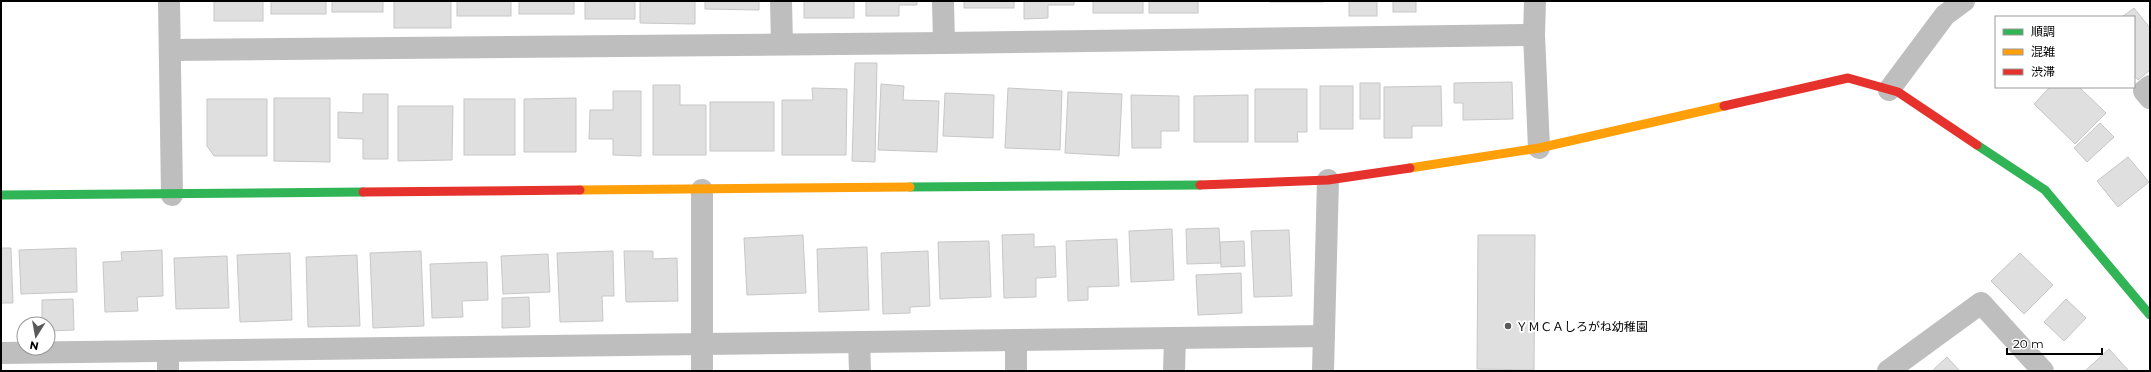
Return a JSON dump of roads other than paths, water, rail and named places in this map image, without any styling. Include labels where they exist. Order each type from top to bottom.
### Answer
[{"type":"street","points":[[169,1],[172,195]]},
{"type":"street","points":[[781,1],[782,44]]},
{"type":"street","points":[[943,1],[944,43]]},
{"type":"street","points":[[1535,1],[1534,35],[1539,148]]},
{"type":"street","points":[[1889,90],[1946,15],[1964,1]]},
{"type":"street","points":[[170,50],[944,43],[1534,35]]},
{"type":"street","points":[[1,195],[172,195],[1204,185],[1328,180],[1539,148],[1848,78],[1898,92],[2045,190],[2150,315]]},
{"type":"street","points":[[2150,86],[2144,91],[2150,98]]},
{"type":"street","points":[[1324,371],[1328,180]]},
{"type":"street","points":[[702,190],[702,371]]},
{"type":"street","points":[[1888,371],[1981,303],[2043,371]]},
{"type":"street","points":[[8,359],[168,361],[702,344],[1324,336]]},
{"type":"street","points":[[1174,371],[1175,338]]},
{"type":"street","points":[[1016,340],[1016,371]]},
{"type":"street","points":[[860,342],[860,371]]},
{"type":"place","name":"ＹＭＣＡしろがね幼稚園","points":[[1508,326]]}]
